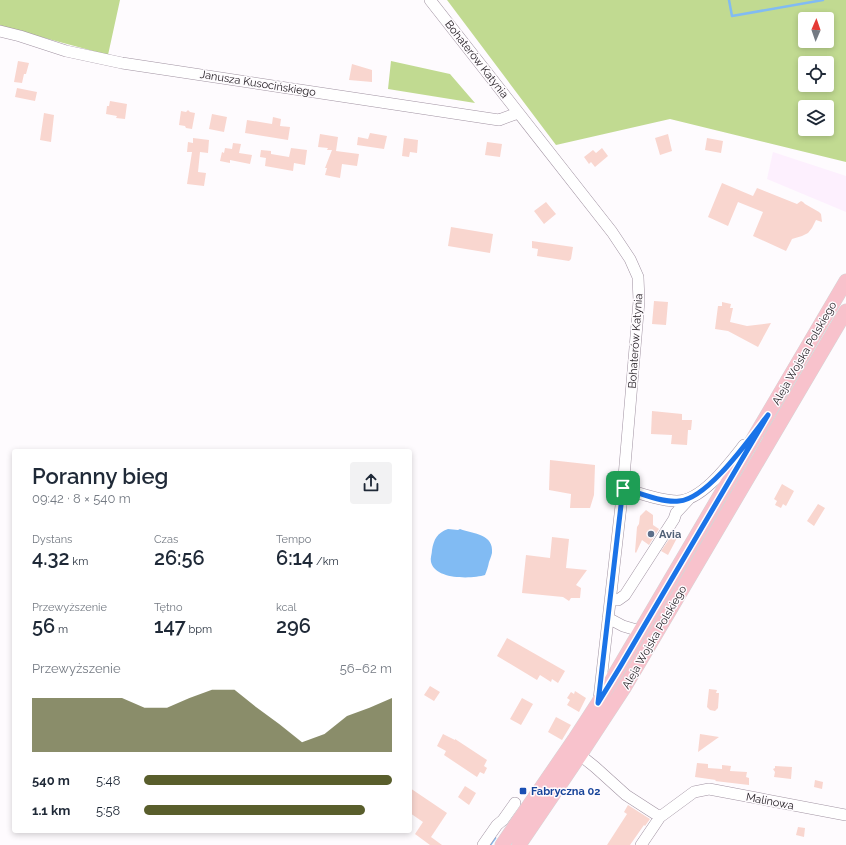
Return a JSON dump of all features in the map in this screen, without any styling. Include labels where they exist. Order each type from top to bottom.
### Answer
[{"type":"main road","name":"Aleja Wojska Polskiego","points":[[502,845],[519,808],[574,740],[598,703],[846,281]]},
{"type":"main road","name":"Aleja Wojska Polskiego","points":[[519,845],[624,688],[846,311]]},
{"type":"street","name":"Bohaterów Katynia","points":[[430,0],[612,232],[630,259],[638,277],[639,301],[623,488],[598,703]]},
{"type":"street","name":"Janusza Kusocińskiego","points":[[0,31],[66,51],[122,62],[499,120],[518,112]]},
{"type":"street","points":[[610,600],[618,600],[625,595],[674,519],[676,513],[689,499],[704,489],[725,469],[768,415]]},
{"type":"street","points":[[623,488],[666,501],[677,502],[689,499]]},
{"type":"street","points":[[608,618],[622,626],[640,631]]},
{"type":"street","points":[[580,755],[626,796],[660,817],[641,845]]},
{"type":"street","name":"Malinowa","points":[[660,817],[694,792],[709,789],[846,815]]},
{"type":"street","points":[[482,845],[497,825],[519,808]]},
{"type":"shaded area","points":[[773,152],[846,176],[846,212],[767,179]]},
{"type":"green space","points":[[0,0],[120,0],[108,55],[0,26]]},
{"type":"green space","points":[[447,0],[846,0],[846,162],[670,119],[556,145]]},
{"type":"green space","points":[[391,61],[450,74],[475,103],[388,89]]},
{"type":"water","points":[[448,529],[460,529],[477,534],[486,538],[490,542],[492,553],[485,575],[455,577],[439,572],[434,568],[431,559],[434,543],[439,535]]},
{"type":"building","points":[[18,61],[29,63],[22,83],[14,82]]},
{"type":"building","points":[[352,64],[372,70],[372,82],[349,80]]},
{"type":"building","points":[[17,88],[37,92],[35,101],[15,97]]},
{"type":"building","points":[[110,101],[127,104],[125,119],[116,118],[117,116],[106,114],[107,106],[109,106]]},
{"type":"building","points":[[188,110],[195,113],[192,129],[179,125],[181,111],[186,112]]},
{"type":"building","points":[[44,113],[54,115],[51,142],[40,140]]},
{"type":"building","points":[[212,114],[227,117],[224,132],[209,129]]},
{"type":"building","points":[[273,117],[281,119],[280,126],[290,127],[288,140],[245,133],[247,120],[272,124]]},
{"type":"building","points":[[370,133],[387,136],[384,149],[357,145],[358,137],[368,139]]},
{"type":"building","points":[[320,134],[338,137],[336,151],[359,154],[357,166],[342,164],[340,178],[325,175],[327,168],[325,168],[332,150],[318,147]]},
{"type":"building","points":[[668,134],[672,151],[660,155],[655,138]]},
{"type":"building","points":[[193,138],[209,140],[208,153],[200,152],[198,172],[206,173],[204,186],[187,184],[192,152],[187,152],[188,142],[193,143]]},
{"type":"building","points":[[404,138],[418,140],[417,153],[410,152],[409,157],[402,156]]},
{"type":"building","points":[[707,138],[723,141],[721,153],[705,150]]},
{"type":"building","points":[[487,142],[502,144],[500,157],[485,155]]},
{"type":"building","points":[[233,143],[241,144],[239,153],[252,155],[250,164],[230,160],[230,163],[220,161],[222,152],[224,153],[225,148],[232,149]]},
{"type":"building","points":[[291,148],[307,150],[305,165],[294,163],[293,171],[265,166],[266,158],[260,157],[261,150],[271,151],[271,154],[289,157]]},
{"type":"building","points":[[602,148],[608,156],[595,167],[591,162],[589,164],[584,157],[593,150],[596,153]]},
{"type":"building","points":[[722,183],[753,196],[757,188],[797,204],[801,201],[821,214],[822,222],[816,220],[808,233],[792,239],[786,251],[753,236],[763,212],[738,202],[728,226],[708,217]]},
{"type":"building","points":[[546,202],[556,214],[544,224],[534,211]]},
{"type":"building","points":[[451,227],[493,234],[490,253],[448,246]]},
{"type":"building","points":[[532,241],[573,247],[571,259],[569,261],[537,256],[538,249],[532,248]]},
{"type":"building","points":[[654,301],[668,302],[666,325],[652,324]]},
{"type":"building","points":[[722,302],[731,304],[730,308],[733,308],[730,322],[747,326],[771,323],[758,347],[728,331],[715,329],[718,306],[722,306]]},
{"type":"building","points":[[652,411],[682,414],[682,420],[692,420],[691,430],[688,430],[687,445],[671,444],[672,435],[651,434]]},
{"type":"building","points":[[550,460],[595,465],[594,495],[590,508],[570,508],[571,494],[549,490]]},
{"type":"building","points":[[782,484],[794,491],[786,506],[783,504],[781,508],[775,505],[777,501],[774,499]]},
{"type":"building","points":[[818,504],[825,508],[814,526],[807,521]]},
{"type":"building","points":[[646,510],[653,515],[653,525],[659,529],[649,545],[642,540],[636,553],[637,527],[640,516]]},
{"type":"building","points":[[672,535],[677,538],[668,555],[661,551]]},
{"type":"building","points":[[552,537],[569,539],[566,568],[587,570],[576,585],[581,588],[580,598],[571,598],[569,601],[563,597],[522,593],[526,555],[550,558]]},
{"type":"building","points":[[507,638],[565,671],[558,683],[552,679],[551,682],[540,675],[537,680],[497,656]]},
{"type":"building","points":[[430,686],[440,692],[434,701],[424,695]]},
{"type":"building","points":[[709,689],[717,690],[716,693],[719,693],[718,708],[715,711],[710,710],[707,707]]},
{"type":"building","points":[[575,691],[586,698],[579,712],[567,705],[570,700],[567,698],[571,692],[574,694]]},
{"type":"building","points":[[522,698],[533,704],[521,725],[510,719]]},
{"type":"building","points":[[556,717],[571,725],[562,740],[548,732]]},
{"type":"building","points":[[443,734],[455,739],[487,760],[484,766],[487,768],[484,774],[480,772],[477,777],[444,755],[446,751],[437,746]]},
{"type":"building","points":[[700,734],[719,737],[698,752]]},
{"type":"building","points":[[697,763],[708,764],[708,768],[722,769],[722,765],[731,766],[730,771],[747,772],[746,777],[749,778],[749,785],[695,777]]},
{"type":"building","points":[[775,766],[792,767],[791,779],[774,777],[775,772],[773,769]]},
{"type":"building","points":[[815,780],[823,782],[822,789],[814,787]]},
{"type":"building","points":[[465,786],[476,793],[469,805],[458,797]]},
{"type":"building","points":[[412,789],[447,813],[431,837],[442,845],[430,845],[415,834],[423,822],[412,814]]},
{"type":"building","points":[[628,805],[650,819],[630,845],[607,845],[627,814],[624,812]]},
{"type":"building","points":[[798,827],[805,828],[804,837],[796,835]]},
{"type":"waterway","points":[[729,0],[732,16],[823,0]]},
{"type":"waterway","points":[[490,845],[495,838]]},
{"type":"place","name":"Avia","points":[[651,534]]},
{"type":"place","name":"Fabryczna 02","points":[[523,791]]},
{"type":"route","points":[[768,415],[598,703],[604,659],[623,488],[666,501],[677,502],[689,499],[704,489],[725,469],[768,415]]}]
